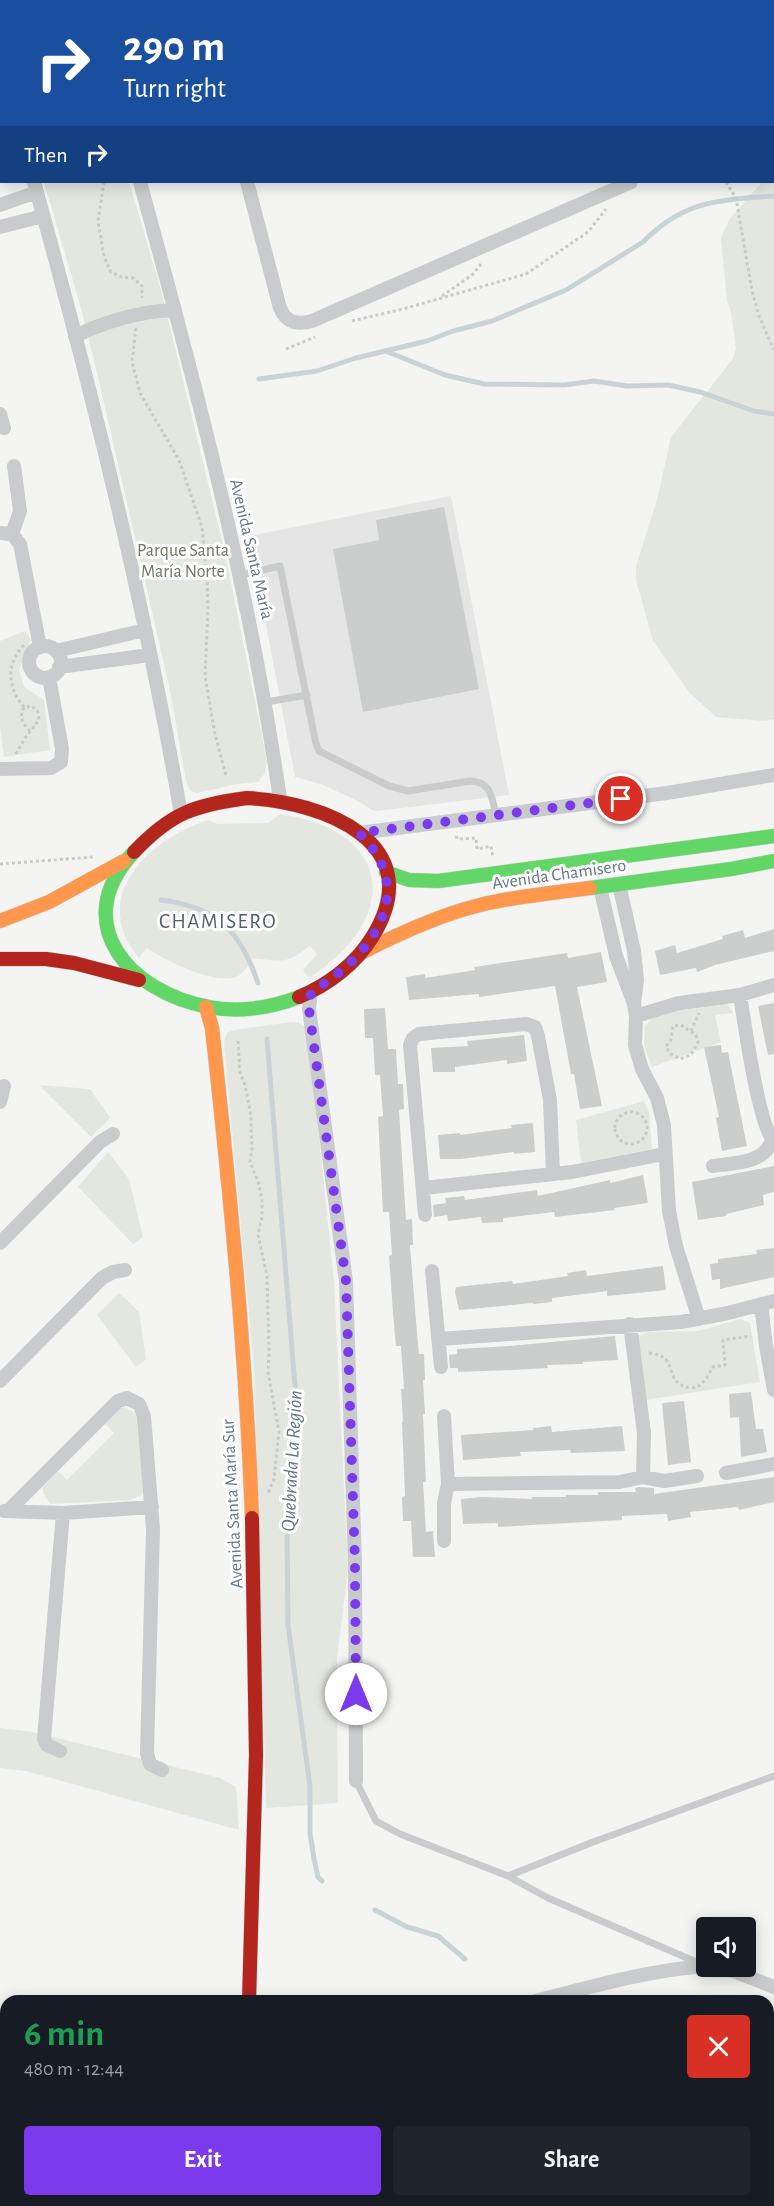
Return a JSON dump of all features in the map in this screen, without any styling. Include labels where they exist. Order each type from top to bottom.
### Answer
[{"type":"street","name":"Avenida Santa María","points":[[140,183],[211,447],[266,702],[280,799]]},
{"type":"street","points":[[247,183],[280,308],[290,321],[301,323],[312,321],[628,183]]},
{"type":"street","points":[[0,204],[35,187],[114,487],[181,814]]},
{"type":"street","points":[[0,227],[43,216]]},
{"type":"street","points":[[75,336],[93,327],[138,314],[175,310]]},
{"type":"street","points":[[0,414],[4,428]]},
{"type":"street","points":[[14,466],[20,511],[6,533],[20,544],[40,647]]},
{"type":"street","points":[[56,651],[145,630]]},
{"type":"street","points":[[4,769],[51,768],[61,762],[62,749],[54,672],[60,659],[56,651],[49,647],[40,647],[30,657],[30,666],[35,674],[54,672],[150,655]]},
{"type":"street","points":[[359,833],[667,793],[774,775]]},
{"type":"street","points":[[0,959],[73,962],[119,973],[206,1007],[239,1009],[264,1006],[311,992],[330,980],[358,955],[369,942],[382,915],[387,895],[386,872],[376,853],[359,833],[317,809],[280,799],[247,798],[202,805],[181,814],[154,832],[126,860],[106,894],[104,920],[112,943],[119,956],[144,982]]},
{"type":"street","name":"Avenida Chamisero","points":[[386,872],[409,880],[423,881],[672,851],[774,836]]},
{"type":"street","points":[[0,921],[49,902],[126,860]]},
{"type":"street","name":"Avenida Chamisero","points":[[358,955],[414,926],[469,906],[774,861]]},
{"type":"street","points":[[620,884],[634,951],[637,980],[635,1045],[642,1068],[657,1098],[664,1125],[669,1211],[676,1246],[699,1319]]},
{"type":"street","points":[[600,887],[616,956],[635,1010]]},
{"type":"street","points":[[635,1010],[740,995],[774,985]]},
{"type":"street","points":[[311,992],[309,1009],[346,1281],[355,1564],[356,1781]]},
{"type":"street","points":[[713,1166],[756,1158],[766,1151],[773,1141],[766,1131],[740,995]]},
{"type":"street","name":"Avenida Santa María Sur","points":[[206,1007],[212,1028],[238,1287],[251,1511],[256,1685],[249,1995]]},
{"type":"street","points":[[425,1215],[410,1045],[413,1038],[419,1034],[526,1024],[535,1027],[550,1100],[553,1173]]},
{"type":"street","points":[[0,1102],[4,1086]]},
{"type":"street","points":[[0,1243],[100,1142],[113,1134]]},
{"type":"street","points":[[423,1188],[572,1172],[664,1154]]},
{"type":"street","points":[[0,1381],[102,1278],[113,1272],[125,1270]]},
{"type":"street","points":[[432,1271],[441,1367]]},
{"type":"street","points":[[440,1339],[681,1322],[768,1302],[764,1334],[774,1390]]},
{"type":"street","points":[[630,1324],[645,1433],[644,1478]]},
{"type":"street","points":[[4,1511],[116,1403],[128,1398],[139,1404],[144,1414],[153,1529],[147,1753],[150,1764],[162,1770]]},
{"type":"street","points":[[444,1416],[448,1484],[444,1503],[444,1541]]},
{"type":"street","points":[[726,1473],[774,1464]]},
{"type":"street","points":[[448,1484],[620,1482],[644,1478],[664,1481],[697,1476]]},
{"type":"street","points":[[4,1511],[63,1513],[152,1507]]},
{"type":"street","points":[[60,1751],[47,1745],[44,1739],[63,1513]]},
{"type":"street","points":[[560,1995],[673,1969],[696,1967]]},
{"type":"street","points":[[749,1977],[774,1987]]},
{"type":"lane","points":[[240,575],[280,566],[319,751],[373,779],[400,790],[415,792],[470,781],[479,782],[490,792],[496,815]]},
{"type":"lane","points":[[266,702],[307,695]]},
{"type":"lane","points":[[508,1876],[593,1842],[774,1776]]},
{"type":"lane","points":[[356,1781],[375,1821],[400,1834],[508,1876],[548,1898],[696,1962]]},
{"type":"path","points":[[104,183],[98,221],[104,257],[111,272],[121,277],[133,278],[142,286],[142,300],[132,362],[140,393],[179,460],[202,527],[208,598],[205,676],[215,734],[226,776]]},
{"type":"path","points":[[351,322],[526,274],[588,232],[628,183]]},
{"type":"path","points":[[727,183],[735,198],[759,316],[774,350]]},
{"type":"path","points":[[438,299],[472,275],[484,260]]},
{"type":"path","points":[[286,349],[319,335]]},
{"type":"path","points":[[24,707],[12,690],[9,675],[20,649],[38,631]]},
{"type":"path","points":[[4,769],[39,720],[38,712],[32,706],[24,707]]},
{"type":"path","points":[[24,707],[21,714],[22,723],[30,731]]},
{"type":"path","points":[[456,831],[457,839],[476,838],[477,849],[491,846],[496,872]]},
{"type":"path","points":[[0,864],[95,857]]},
{"type":"path","points":[[681,1025],[696,1035],[698,1042],[691,1055],[680,1059],[669,1053],[666,1046],[671,1040],[673,1026],[681,1025]]},
{"type":"path","points":[[238,1041],[240,1072],[251,1116],[250,1162],[259,1184],[262,1201],[262,1217],[258,1235],[267,1276],[268,1372],[279,1432],[274,1479],[270,1490],[251,1511]]},
{"type":"path","points":[[627,1112],[638,1113],[646,1120],[645,1131],[646,1136],[643,1140],[628,1144],[618,1139],[615,1123],[627,1112]]},
{"type":"path","points":[[636,1355],[649,1353],[660,1355],[667,1360],[674,1378],[680,1384],[689,1388],[698,1387],[710,1376],[713,1366],[725,1365],[723,1340],[764,1334]]},
{"type":"shaded area","points":[[451,496],[509,795],[372,810],[321,784],[295,777],[249,536]]},
{"type":"green space","name":"Parque Santa María Norte","points":[[44,183],[129,183],[161,290],[225,553],[267,761],[265,773],[258,782],[197,793],[191,791],[187,786],[170,690],[81,308]]},
{"type":"green space","points":[[761,183],[774,183],[774,719],[764,721],[716,717],[689,692],[653,641],[636,580],[636,566],[657,500],[671,437],[732,360],[736,349],[731,312],[727,301],[721,238],[729,220]]},
{"type":"green space","points":[[25,631],[31,639],[19,670],[24,687],[44,700],[50,750],[4,757],[0,726],[0,641]]},
{"type":"green space","points":[[280,814],[318,824],[346,838],[364,858],[372,880],[371,905],[359,930],[339,955],[309,978],[303,970],[317,954],[310,946],[289,959],[252,958],[243,972],[229,978],[218,978],[191,971],[147,948],[139,958],[125,935],[120,913],[123,893],[132,873],[147,856],[165,841],[208,820],[218,824],[268,823]]},
{"type":"green space","points":[[727,1003],[733,1013],[715,1015],[721,1042],[652,1067],[644,1046],[645,1026],[654,1016],[695,1006]]},
{"type":"green space","points":[[291,1022],[300,1023],[308,1029],[334,1282],[348,1570],[337,1658],[338,1803],[266,1808],[254,1368],[224,1042],[227,1033],[234,1030]]},
{"type":"green space","points":[[39,1085],[90,1089],[110,1118],[91,1137]]},
{"type":"green space","points":[[644,1101],[649,1112],[652,1149],[581,1163],[576,1120]]},
{"type":"green space","points":[[108,1152],[129,1179],[143,1237],[133,1244],[78,1187]]},
{"type":"green space","points":[[119,1293],[139,1312],[146,1359],[136,1367],[97,1315]]},
{"type":"green space","points":[[741,1319],[750,1323],[760,1382],[645,1400],[638,1336],[648,1332],[698,1331]]},
{"type":"green space","points":[[125,1407],[134,1413],[138,1421],[144,1489],[142,1495],[130,1500],[50,1504],[43,1493],[43,1487],[58,1471],[67,1480],[114,1433],[104,1423],[118,1409]]},
{"type":"green space","points":[[0,1728],[33,1732],[220,1778],[236,1787],[239,1830],[26,1771],[0,1768]]},
{"type":"building","points":[[444,507],[479,689],[363,712],[333,549],[379,540],[376,520]]},
{"type":"building","points":[[774,929],[774,951],[715,965],[697,972],[696,968],[660,975],[655,951],[675,945],[677,953],[723,939],[722,936],[743,930],[745,938]]},
{"type":"building","points":[[601,952],[607,982],[577,987],[602,1106],[580,1109],[574,1074],[571,1074],[555,986],[479,997],[479,994],[409,1000],[406,977],[425,974],[425,978],[475,970],[474,967],[567,953],[568,958]]},
{"type":"building","points":[[774,1003],[774,1054],[768,1055],[758,1006]]},
{"type":"building","points":[[385,1008],[388,1049],[396,1049],[398,1084],[403,1084],[404,1109],[399,1110],[406,1220],[412,1219],[413,1245],[410,1245],[416,1321],[419,1354],[424,1354],[425,1414],[423,1414],[426,1482],[423,1482],[426,1532],[433,1531],[435,1557],[413,1557],[411,1521],[403,1521],[402,1497],[405,1496],[401,1389],[404,1389],[401,1346],[396,1346],[393,1313],[389,1212],[383,1212],[378,1117],[383,1116],[380,1075],[375,1075],[373,1038],[365,1038],[364,1009]]},
{"type":"building","points":[[524,1035],[527,1061],[507,1064],[507,1060],[455,1067],[455,1072],[433,1072],[431,1048],[468,1046],[467,1041]]},
{"type":"building","points":[[721,1045],[722,1053],[728,1052],[747,1146],[722,1151],[716,1118],[719,1117],[704,1047]]},
{"type":"building","points":[[533,1123],[535,1152],[440,1159],[438,1135],[460,1133],[460,1135]]},
{"type":"building","points":[[774,1166],[774,1192],[763,1195],[764,1205],[726,1214],[726,1216],[698,1220],[692,1182]]},
{"type":"building","points":[[643,1175],[648,1203],[614,1208],[615,1210],[555,1217],[554,1212],[503,1218],[503,1222],[482,1223],[481,1217],[448,1221],[447,1215],[434,1217],[433,1205],[446,1203],[445,1198],[464,1196],[465,1200],[537,1190],[538,1196]]},
{"type":"building","points":[[774,1248],[774,1277],[720,1289],[720,1279],[712,1280],[710,1264],[718,1263],[718,1259],[757,1254],[756,1250]]},
{"type":"building","points":[[663,1266],[666,1290],[607,1296],[607,1291],[552,1298],[552,1302],[459,1310],[455,1292],[456,1287],[512,1281],[513,1284],[568,1276],[567,1273],[586,1270],[587,1276]]},
{"type":"building","points":[[615,1336],[618,1360],[513,1370],[458,1372],[458,1368],[450,1368],[449,1355],[457,1354],[457,1349]]},
{"type":"building","points":[[751,1392],[756,1429],[763,1429],[767,1452],[741,1457],[739,1417],[730,1418],[729,1394]]},
{"type":"building","points":[[684,1401],[691,1462],[668,1465],[662,1403]]},
{"type":"building","points":[[551,1426],[552,1432],[622,1426],[625,1451],[520,1452],[521,1456],[463,1460],[461,1435],[533,1430],[533,1428]]},
{"type":"building","points":[[774,1477],[774,1502],[739,1510],[738,1507],[690,1512],[691,1517],[668,1521],[667,1514],[622,1516],[622,1520],[498,1527],[498,1523],[463,1524],[461,1499],[482,1497],[532,1499],[532,1497],[598,1495],[598,1492],[636,1492],[635,1488],[639,1487],[654,1488],[654,1494]]},
{"type":"waterway","points":[[259,379],[317,371],[492,321],[566,290],[643,242],[658,228],[688,210],[719,201],[774,196]]},
{"type":"waterway","points":[[388,352],[445,375],[484,384],[564,385],[594,381],[627,386],[668,385],[700,392],[754,411],[774,414]]},
{"type":"waterway","name":"Quebrada La Región","points":[[161,900],[197,908],[224,924],[243,949],[258,983]]},
{"type":"waterway","name":"Quebrada La Región","points":[[267,1039],[297,1411],[287,1526],[288,1625],[310,1786],[310,1833],[318,1877],[322,1881]]},
{"type":"waterway","name":"Quebrada La Región","points":[[375,1910],[407,1927],[438,1936],[465,1959]]},
{"type":"traffic: fast","points":[[386,872],[409,880],[438,881],[774,836]]},
{"type":"traffic: fast","points":[[134,852],[115,878],[106,904],[107,929],[117,951],[133,971],[155,987],[180,999],[220,1009],[254,1008],[299,997]]},
{"type":"traffic: fast","points":[[590,888],[774,861]]},
{"type":"traffic: slow","points":[[0,921],[49,902],[124,861]]},
{"type":"traffic: slow","points":[[363,952],[420,925],[465,909],[507,899],[590,888]]},
{"type":"traffic: slow","points":[[206,1007],[212,1028],[231,1212],[246,1396],[252,1518]]},
{"type":"traffic: jam","points":[[247,798],[277,801],[307,808],[335,819],[360,833],[378,852],[388,875],[387,903],[373,936],[366,946],[340,972],[299,997]]},
{"type":"traffic: jam","points":[[134,852],[160,828],[184,813],[212,804],[247,798]]},
{"type":"traffic: jam","points":[[0,959],[46,959],[74,963],[139,980]]},
{"type":"traffic: jam","points":[[249,1995],[256,1755],[252,1518]]},
{"type":"district","name":"CHAMISERO","points":[[218,921]]},
{"type":"route","points":[[356,1694],[355,1564],[346,1281],[309,1009],[311,992],[344,969],[358,955],[378,927],[386,905],[386,872],[376,853],[359,833],[621,799]]}]
